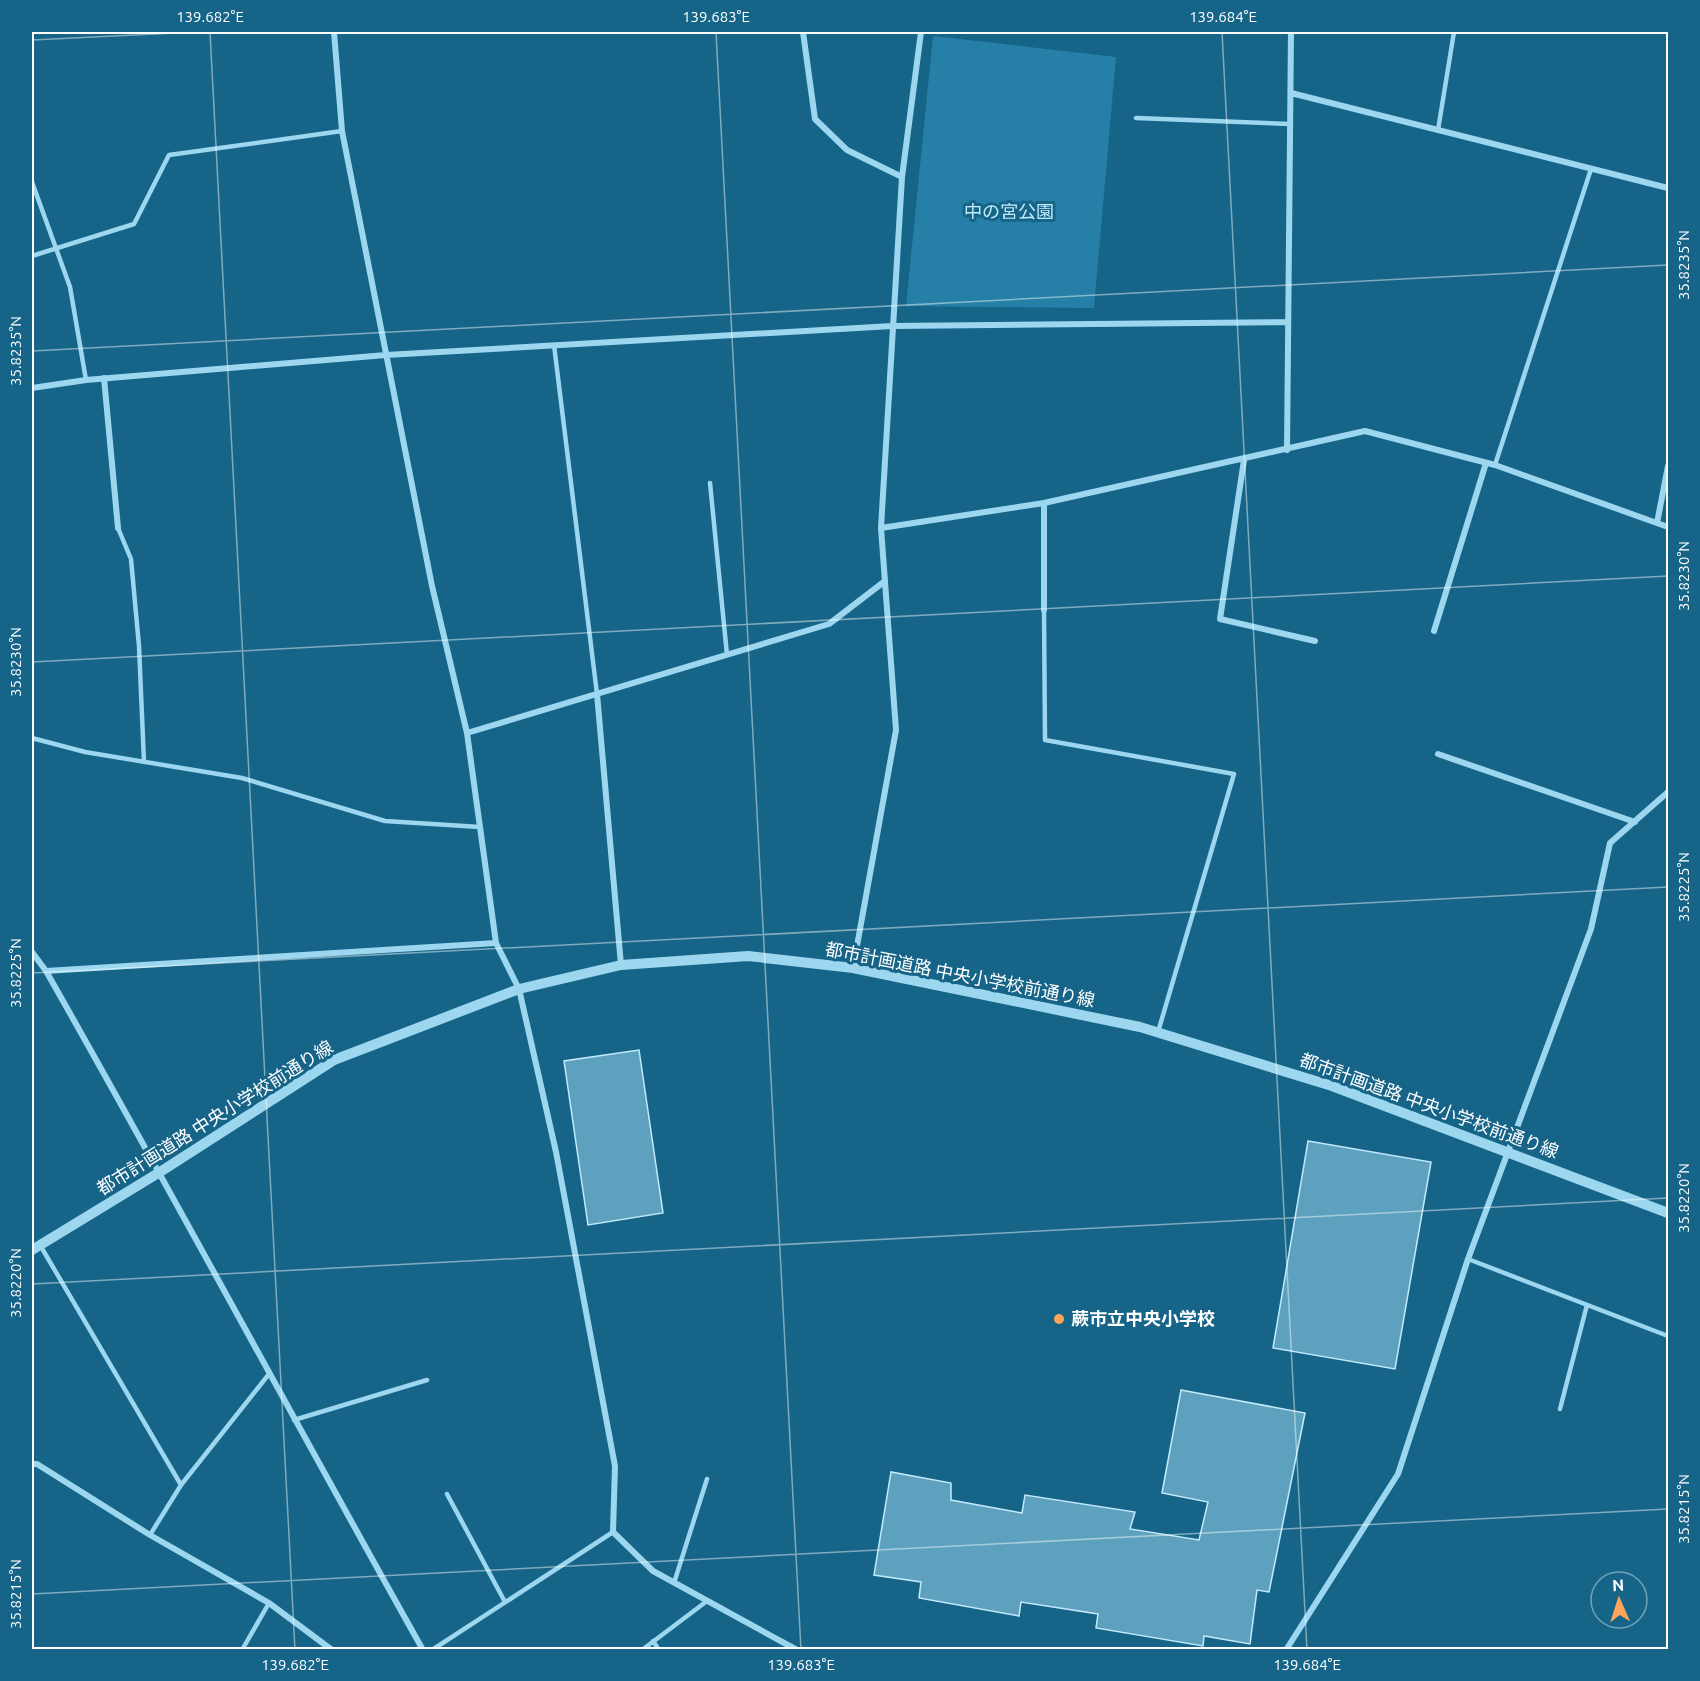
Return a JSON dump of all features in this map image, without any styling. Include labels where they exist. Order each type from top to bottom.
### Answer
[{"type":"street","points":[[334,32],[342,131],[432,586],[467,733],[496,943],[519,989],[556,1152],[615,1466],[613,1532],[652,1571],[797,1650]]},
{"type":"street","points":[[803,32],[815,119],[847,150],[902,177]]},
{"type":"street","points":[[853,968],[896,730],[881,528],[902,177],[921,32]]},
{"type":"street","points":[[1287,450],[1291,32]]},
{"type":"street","points":[[1290,93],[1668,188]]},
{"type":"street","points":[[32,388],[104,378],[386,355],[892,326],[1288,322]]},
{"type":"street","points":[[104,378],[118,528]]},
{"type":"street","points":[[881,528],[1044,503],[1244,460],[1365,431],[1495,465],[1668,527]]},
{"type":"street","points":[[1244,460],[1220,620],[1315,641]]},
{"type":"street","points":[[1434,631],[1486,463]]},
{"type":"street","points":[[1657,523],[1668,466]]},
{"type":"street","points":[[1044,503],[1044,610]]},
{"type":"street","points":[[467,733],[829,624],[885,581]]},
{"type":"street","points":[[597,694],[621,965]]},
{"type":"street","points":[[1438,754],[1635,822]]},
{"type":"street","points":[[1286,1650],[1398,1474],[1468,1259],[1591,929],[1610,843],[1668,792]]},
{"type":"street","points":[[46,971],[496,943]]},
{"type":"street","points":[[32,952],[46,971],[160,1172],[268,1374],[423,1650]]},
{"type":"street","name":"都市計画道路 中央小学校前通り線","points":[[36,1248],[160,1172],[334,1060],[519,989],[621,965],[748,956],[853,968],[1158,1032],[1332,1086],[1508,1150],[1668,1213]]},
{"type":"street","points":[[32,1464],[37,1464],[150,1535],[269,1603],[332,1650]]},
{"type":"lane","points":[[1438,130],[1454,32]]},
{"type":"lane","points":[[1136,118],[1290,124]]},
{"type":"lane","points":[[32,256],[134,224],[169,155],[342,131]]},
{"type":"lane","points":[[1495,465],[1591,169]]},
{"type":"lane","points":[[32,182],[54,249],[70,287],[86,380]]},
{"type":"lane","points":[[554,345],[597,694]]},
{"type":"lane","points":[[710,483],[727,655]]},
{"type":"lane","points":[[118,528],[131,559],[139,646],[144,762]]},
{"type":"lane","points":[[1044,610],[1045,740],[1234,774],[1158,1032]]},
{"type":"lane","points":[[32,738],[85,752],[242,778],[385,820],[480,827]]},
{"type":"lane","points":[[36,1248],[181,1485]]},
{"type":"lane","points":[[1468,1259],[1668,1336]]},
{"type":"lane","points":[[1560,1409],[1587,1305]]},
{"type":"lane","points":[[150,1535],[181,1485],[268,1374]]},
{"type":"lane","points":[[294,1420],[427,1380]]},
{"type":"lane","points":[[674,1583],[707,1479]]},
{"type":"lane","points":[[447,1494],[505,1602]]},
{"type":"lane","points":[[432,1650],[613,1532]]},
{"type":"lane","points":[[642,1650],[707,1601]]},
{"type":"lane","points":[[242,1650],[269,1603]]},
{"type":"lane","points":[[653,1641],[660,1650]]},
{"type":"green space","name":"中の宮公園","points":[[933,36],[1116,57],[1094,308],[906,306]]},
{"type":"building","points":[[639,1050],[663,1213],[588,1225],[564,1061]]},
{"type":"building","points":[[1308,1141],[1431,1162],[1395,1369],[1273,1348]]},
{"type":"building","points":[[1181,1390],[1305,1413],[1269,1592],[1257,1590],[1250,1644],[1204,1636],[1203,1646],[1096,1628],[1098,1614],[1021,1602],[1019,1616],[919,1598],[921,1582],[874,1575],[891,1472],[951,1483],[951,1500],[1022,1513],[1025,1495],[1135,1512],[1130,1529],[1199,1540],[1208,1502],[1162,1493]]},
{"type":"place","name":"蕨市立中央小学校","points":[[1059,1319]]}]
